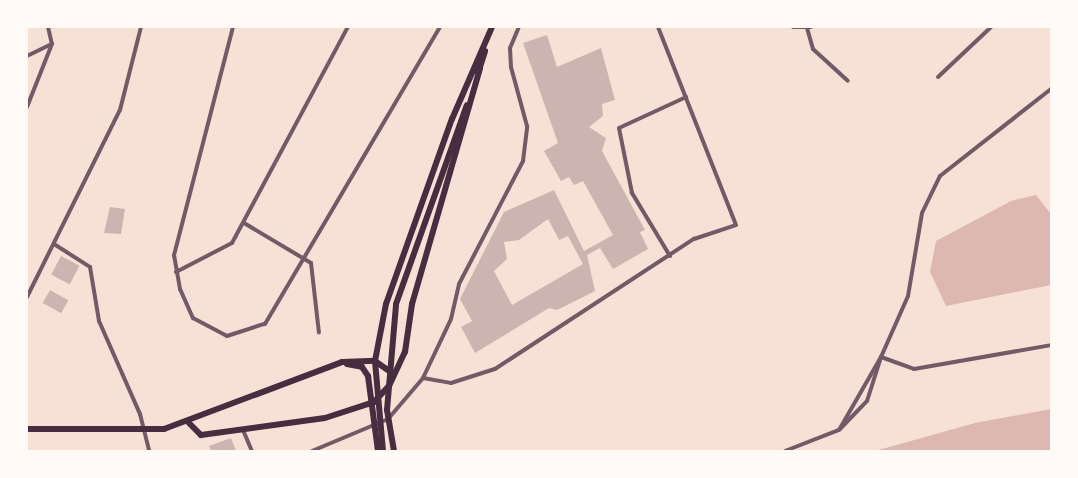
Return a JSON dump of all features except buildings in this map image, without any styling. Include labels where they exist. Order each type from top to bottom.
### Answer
[{"type":"main road","points":[[189,423],[201,435],[349,413],[374,402],[389,386],[405,352],[412,304],[492,27]]},
{"type":"main road","points":[[383,451],[375,361],[386,304],[405,246],[492,27]]},
{"type":"main road","points":[[394,451],[388,370],[391,331],[480,69]]},
{"type":"main road","points":[[27,429],[145,430],[189,423],[332,364],[375,361],[388,370]]},
{"type":"main road","points":[[332,364],[362,367],[370,384],[378,451]]},
{"type":"street","points":[[27,107],[52,44],[48,27]]},
{"type":"street","points":[[27,297],[120,110],[141,27]]},
{"type":"street","points":[[233,27],[175,243],[176,272],[193,318],[227,336],[244,334],[265,324],[440,27]]},
{"type":"street","points":[[176,272],[228,248],[244,223],[348,27]]},
{"type":"street","points":[[315,451],[388,419],[423,378],[450,319],[459,284],[523,161],[527,126],[511,57],[519,27]]},
{"type":"street","points":[[423,378],[451,383],[495,369],[694,239],[736,225],[658,27]]},
{"type":"street","points":[[793,27],[809,28],[813,49],[848,81]]},
{"type":"street","points":[[938,77],[991,27]]},
{"type":"street","points":[[27,56],[52,44]]},
{"type":"street","points":[[839,430],[881,357],[908,296],[922,213],[940,176],[1051,89]]},
{"type":"street","points":[[670,256],[632,193],[619,128],[686,97]]},
{"type":"street","points":[[244,223],[311,263],[319,333]]},
{"type":"street","points":[[54,244],[90,267],[99,321],[145,430],[149,451]]},
{"type":"street","points":[[881,357],[914,369],[1051,345]]},
{"type":"street","points":[[785,451],[839,430],[867,401],[881,357]]},
{"type":"street","points":[[243,430],[252,451]]},
{"type":"shaded area","points":[[1036,195],[1051,214],[1051,285],[946,306],[930,272],[936,241],[1011,201]]},
{"type":"shaded area","points":[[1051,409],[1051,451],[875,451],[975,423]]}]
